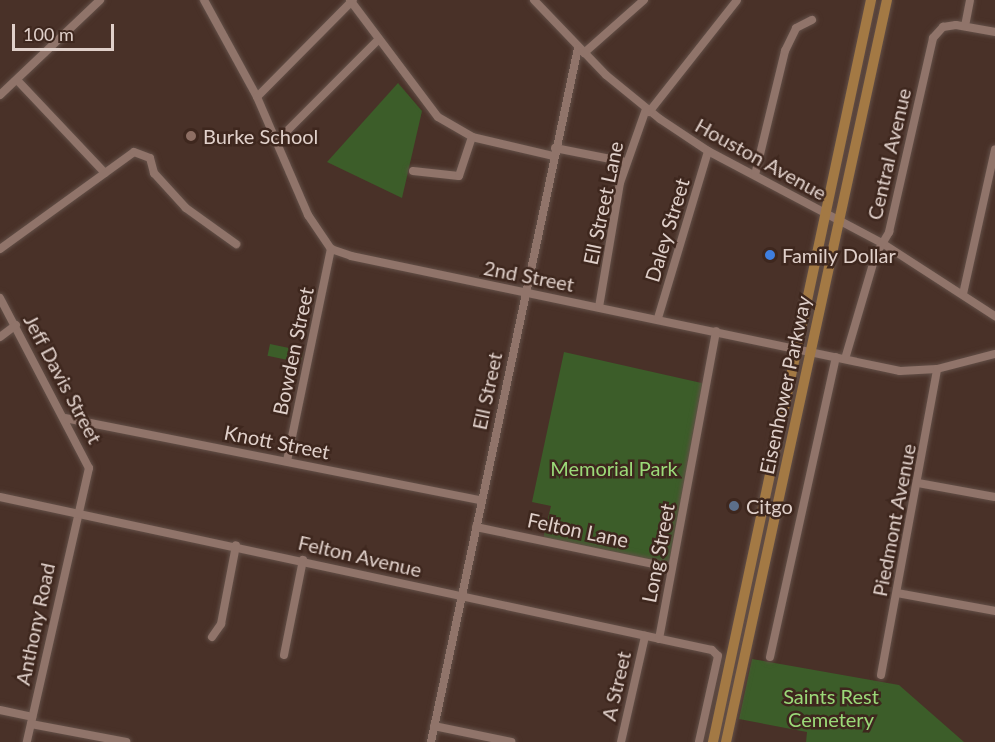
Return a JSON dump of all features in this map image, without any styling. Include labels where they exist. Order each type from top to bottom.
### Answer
[{"type":"main road","name":"Eisenhower Parkway","points":[[713,742],[871,0]]},
{"type":"main road","name":"Eisenhower Parkway","points":[[726,742],[887,0]]},
{"type":"street","points":[[0,95],[100,0]]},
{"type":"street","points":[[204,0],[257,97],[308,215],[331,249]]},
{"type":"street","name":"Houston Avenue","points":[[534,0],[581,50],[647,110],[708,151],[882,243],[995,316]]},
{"type":"street","points":[[581,50],[644,0]]},
{"type":"street","name":"Ell Street Lane","points":[[599,307],[626,162],[647,110],[737,0]]},
{"type":"street","points":[[970,0],[965,26],[995,32]]},
{"type":"street","points":[[257,97],[351,1],[432,112],[472,136],[554,152],[626,162]]},
{"type":"street","points":[[755,176],[784,51],[796,28],[812,20]]},
{"type":"street","name":"Central Avenue","points":[[770,657],[840,358],[882,243],[889,232],[929,49],[933,38],[944,27],[965,26]]},
{"type":"street","points":[[277,141],[378,40]]},
{"type":"street","name":"Ell Street","points":[[431,742],[554,152],[581,50]]},
{"type":"street","points":[[17,80],[105,173]]},
{"type":"street","points":[[413,171],[459,176],[472,136]]},
{"type":"street","points":[[963,294],[995,150]]},
{"type":"street","name":"Daley Street","points":[[658,318],[708,151]]},
{"type":"street","points":[[0,249],[134,152],[150,158],[154,173],[186,208],[236,244]]},
{"type":"street","name":"2nd Street","points":[[331,249],[910,372],[938,369],[995,354]]},
{"type":"street","name":"Bowden Street","points":[[287,461],[331,249]]},
{"type":"street","name":"Jeff Davis Street","points":[[0,298],[65,417],[89,468],[77,513]]},
{"type":"street","points":[[0,338],[16,325]]},
{"type":"street","name":"Long Street","points":[[659,639],[716,331]]},
{"type":"street","name":"Piedmont Avenue","points":[[881,675],[938,369]]},
{"type":"street","name":"Knott Street","points":[[65,417],[481,500]]},
{"type":"street","points":[[918,483],[995,497]]},
{"type":"street","name":"Felton Avenue","points":[[0,497],[236,545],[712,650],[718,656],[699,742]]},
{"type":"street","name":"Anthony Road","points":[[27,742],[77,513]]},
{"type":"street","name":"Felton Lane","points":[[476,527],[672,568]]},
{"type":"street","points":[[212,637],[221,624],[236,545]]},
{"type":"street","points":[[284,655],[303,560]]},
{"type":"street","points":[[897,593],[995,611]]},
{"type":"street","name":"A Street","points":[[621,742],[645,636]]},
{"type":"street","points":[[0,710],[31,720],[126,742]]},
{"type":"street","points":[[434,726],[511,742]]},
{"type":"green space","points":[[398,83],[422,111],[402,198],[327,162]]},
{"type":"green space","points":[[270,344],[303,351],[301,363],[268,356]]},
{"type":"green space","name":"Memorial Park","points":[[564,352],[706,384],[668,567],[543,539],[551,506],[532,502]]},
{"type":"green space","name":"Saints Rest Cemetery","points":[[752,659],[899,685],[964,742],[806,742],[807,732],[739,719]]},
{"type":"place","name":"Burke School","points":[[191,136]]},
{"type":"place","name":"Family Dollar","points":[[770,255]]},
{"type":"place","name":"Citgo","points":[[734,506]]}]
